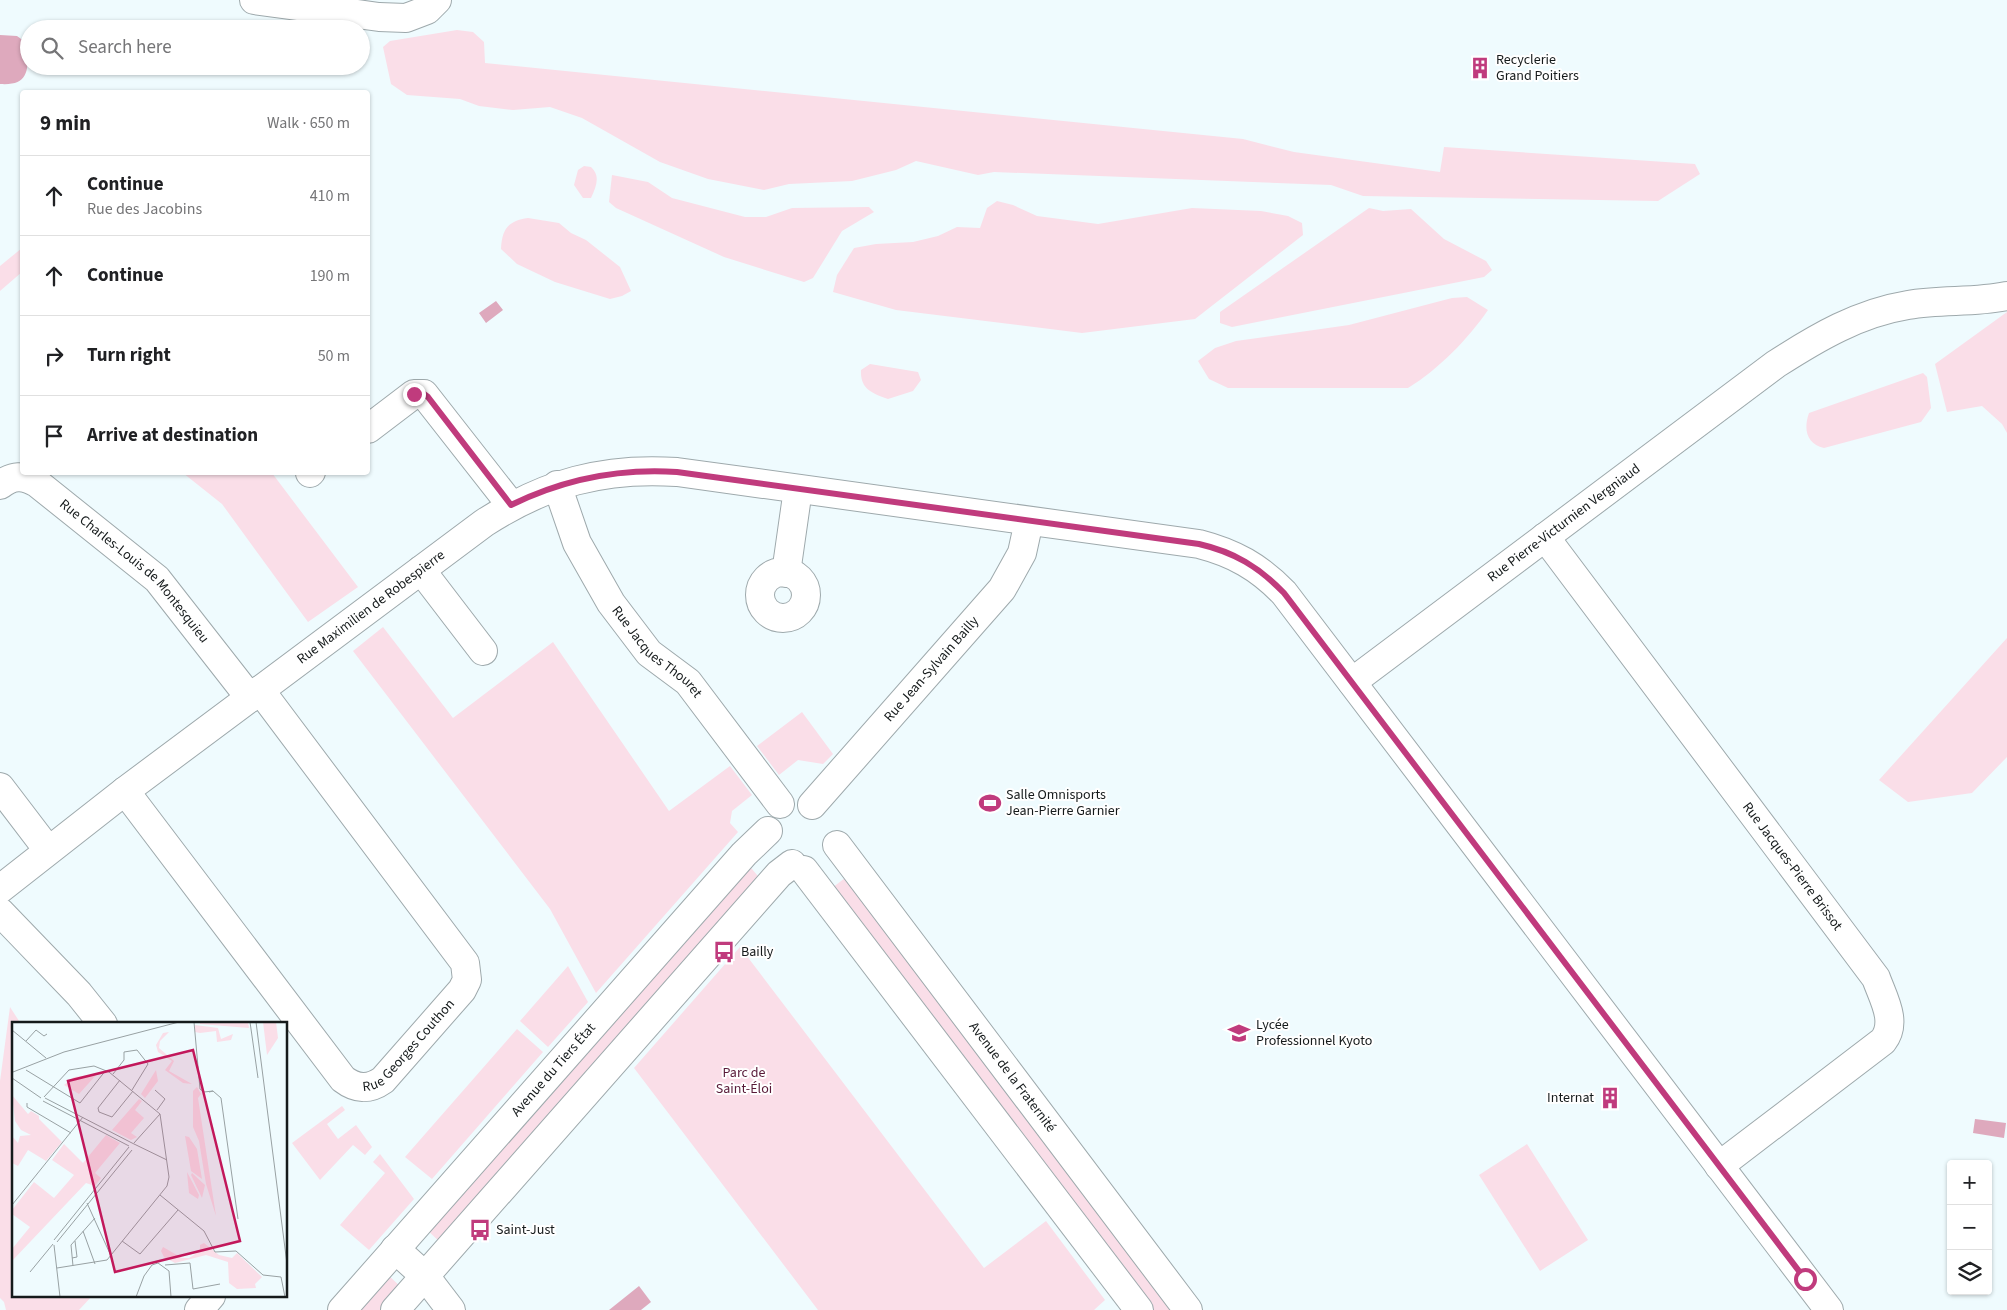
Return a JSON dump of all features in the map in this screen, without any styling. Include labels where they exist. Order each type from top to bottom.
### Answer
[{"type":"street","points":[[254,0],[379,17],[406,18],[427,10],[437,0]]},
{"type":"street","name":"Rue Pierre-Victurnien Vergniaud","points":[[1352,682],[1776,364],[1819,336],[1873,312],[1947,300],[1993,299],[2007,296]]},
{"type":"street","points":[[370,427],[414,394],[424,394],[511,505]]},
{"type":"street","name":"Rue Maximilien de Robespierre","points":[[0,889],[125,791],[421,570],[511,505],[557,485],[607,473],[652,470],[798,488],[1199,544],[1234,555],[1266,575],[1284,593],[1829,1310]]},
{"type":"street","name":"Rue Charles-Louis de Montesquieu","points":[[0,485],[13,477],[22,476],[37,484],[157,579],[255,694]]},
{"type":"street","name":"Rue Jacques Thouret","points":[[557,485],[576,543],[611,603],[648,653],[688,682],[780,804]]},
{"type":"street","points":[[786,573],[798,488]]},
{"type":"street","name":"Rue Jean-Sylvain Bailly","points":[[812,805],[1002,588],[1022,553],[1029,521]]},
{"type":"street","name":"Rue Jacques-Pierre Brissot","points":[[1545,537],[1876,978],[1890,1018],[1890,1030],[1883,1041],[1719,1166]]},
{"type":"street","points":[[421,570],[483,651]]},
{"type":"street","name":"Rue Georges Couthon","points":[[125,791],[343,1079],[357,1087],[366,1088],[383,1080],[462,990],[467,980],[465,963],[255,694]]},
{"type":"street","points":[[0,787],[48,850]]},
{"type":"street","points":[[395,1310],[779,874],[798,867],[837,845],[833,832],[812,805],[800,795],[789,797],[767,815],[765,826],[768,831],[798,867],[1139,1310]]},
{"type":"street","name":"Avenue du Tiers État","points":[[342,1310],[750,848],[768,831]]},
{"type":"street","name":"Avenue de la Fraternité","points":[[837,845],[1188,1310]]},
{"type":"street","points":[[0,912],[79,994],[101,1022]]},
{"type":"street","points":[[395,1249],[425,1276],[450,1310]]},
{"type":"street","points":[[199,1310],[209,1298]]},
{"type":"green space","points":[[457,30],[473,32],[484,42],[485,63],[1243,139],[1294,152],[1440,172],[1444,147],[1695,164],[1700,174],[1658,201],[1363,196],[1331,185],[994,172],[978,175],[916,161],[896,170],[852,181],[789,184],[764,190],[708,179],[660,162],[582,118],[550,107],[513,110],[479,106],[460,99],[407,95],[391,84],[383,47],[390,41]]},
{"type":"green space","points":[[584,166],[591,167],[597,178],[591,198],[583,198],[574,185],[578,170]]},
{"type":"green space","points":[[612,175],[648,182],[672,198],[745,217],[766,217],[792,208],[869,207],[874,212],[842,231],[813,278],[804,282],[724,257],[616,208],[609,202]]},
{"type":"green space","points":[[997,201],[1013,205],[1037,216],[1098,224],[1192,208],[1261,211],[1288,216],[1302,223],[1303,235],[1195,319],[1082,333],[896,310],[833,292],[837,275],[854,248],[876,244],[913,242],[938,236],[957,227],[980,228],[987,208]]},
{"type":"green space","points":[[1369,208],[1383,211],[1411,209],[1444,239],[1486,261],[1492,270],[1484,277],[1232,327],[1220,323],[1220,312]]},
{"type":"green space","points":[[528,218],[559,223],[571,233],[586,240],[620,267],[631,291],[610,299],[555,282],[517,264],[501,249],[504,232],[515,221]]},
{"type":"green space","points":[[20,250],[20,274],[0,291],[0,266]]},
{"type":"green space","points":[[1467,297],[1488,310],[1452,353],[1431,372],[1408,388],[1228,388],[1209,379],[1198,361],[1215,348],[1236,341],[1349,325],[1452,298]]},
{"type":"green space","points":[[2007,312],[2007,433],[2002,424],[1982,406],[1947,412],[1935,364]]},
{"type":"green space","points":[[870,364],[918,372],[921,380],[913,391],[888,399],[872,392],[865,386],[861,370]]},
{"type":"green space","points":[[1923,373],[1927,377],[1931,408],[1921,422],[1824,448],[1810,440],[1806,425],[1809,413]]},
{"type":"green space","points":[[186,475],[274,475],[358,587],[308,622],[222,504]]},
{"type":"green space","points":[[383,627],[453,718],[553,642],[669,811],[730,766],[752,795],[732,811],[730,823],[738,832],[596,993],[550,909],[353,651]]},
{"type":"green space","points":[[2007,638],[2007,757],[1972,793],[1908,802],[1879,780]]},
{"type":"green space","points":[[802,712],[833,754],[823,764],[798,760],[779,775],[757,746]]},
{"type":"green space","points":[[746,862],[763,882],[444,1246],[424,1227]]},
{"type":"green space","points":[[849,875],[1179,1310],[1146,1310],[828,891]]},
{"type":"green space","name":"Parc de Saint-Éloi","points":[[740,947],[984,1268],[1046,1221],[1105,1300],[1094,1310],[818,1310],[634,1068]]},
{"type":"green space","points":[[568,966],[588,1002],[548,1047],[520,1021]]},
{"type":"green space","points":[[10,1007],[20,1022],[12,1022],[12,1298],[90,1298],[79,1310],[6,1310],[4,1302],[0,1298],[0,1081]]},
{"type":"green space","points":[[517,1029],[543,1052],[432,1179],[405,1157]]},
{"type":"green space","points":[[342,1106],[345,1110],[327,1124],[338,1139],[356,1125],[372,1147],[365,1155],[353,1145],[320,1180],[292,1143]]},
{"type":"green space","points":[[1527,1144],[1588,1240],[1540,1271],[1479,1175]]},
{"type":"green space","points":[[380,1154],[414,1199],[369,1250],[340,1225],[385,1173],[373,1162]]},
{"type":"green space","points":[[385,1272],[404,1290],[387,1310],[351,1310]]},
{"type":"shaded area","points":[[0,35],[17,36],[20,38],[20,75],[24,75],[17,82],[0,84]]},
{"type":"shaded area","points":[[496,301],[503,310],[486,323],[479,313]]},
{"type":"shaded area","points":[[1975,1119],[2006,1123],[2004,1138],[1973,1133]]},
{"type":"shaded area","points":[[639,1286],[651,1302],[641,1310],[609,1310]]},
{"type":"place","name":"Recyclerie Grand Poitiers","points":[[1480,68]]},
{"type":"place","name":"Salle Omnisports Jean-Pierre Garnier","points":[[990,803]]},
{"type":"place","name":"Bailly","points":[[724,952]]},
{"type":"place","name":"Lycée Professionnel Kyoto","points":[[1239,1033]]},
{"type":"place","name":"Internat","points":[[1610,1098]]},
{"type":"place","name":"Saint-Just","points":[[480,1230]]},
{"type":"route","points":[[414,394],[424,394],[428,397],[511,505],[557,485],[586,477],[607,473],[652,470],[1199,544],[1217,548],[1251,563],[1284,593],[1805,1279]]}]
